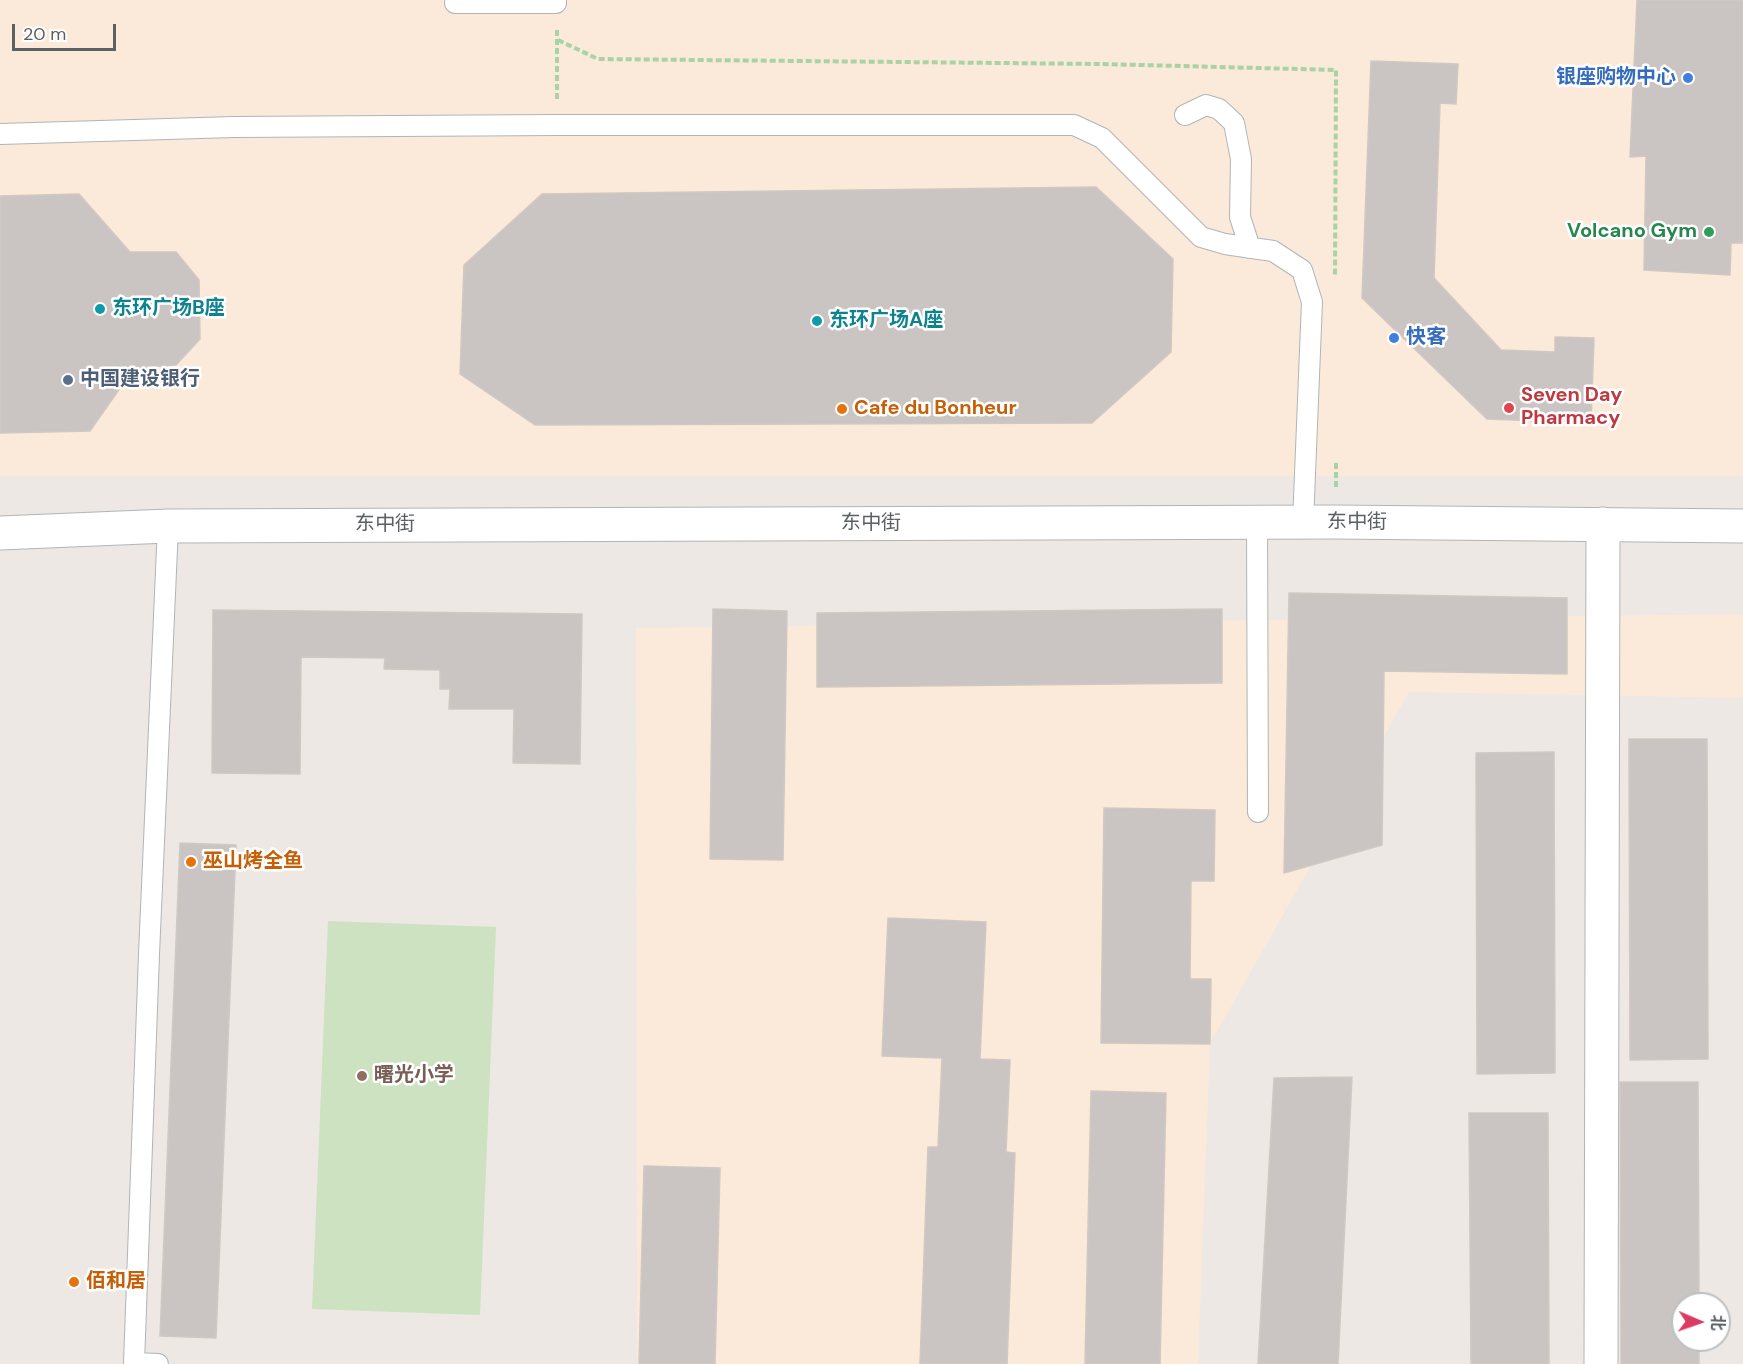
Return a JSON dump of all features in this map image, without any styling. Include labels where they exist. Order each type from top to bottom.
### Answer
[{"type":"street","name":"东中街","points":[[0,533],[168,526],[1257,523],[1743,525]]},
{"type":"street","points":[[1601,1364],[1603,524]]},
{"type":"lane","points":[[455,3],[556,2]]},
{"type":"lane","points":[[1185,115],[1206,105],[1219,109],[1234,123],[1240,159],[1240,217],[1250,248]]},
{"type":"lane","points":[[0,134],[234,127],[1074,125],[1102,138],[1201,237],[1225,244],[1273,251],[1302,270],[1312,302],[1303,523]]},
{"type":"lane","points":[[1257,523],[1258,812]]},
{"type":"lane","points":[[158,1364],[134,1363],[168,526]]},
{"type":"path","points":[[556,2],[558,40],[556,125]]},
{"type":"shaded area","points":[[0,0],[1743,0],[1743,476],[0,476]]},
{"type":"shaded area","points":[[1743,614],[1743,698],[1409,692],[1210,1044],[1198,1364],[637,1364],[636,628]]},
{"type":"green space","points":[[328,921],[496,927],[480,1315],[312,1309]]},
{"type":"building","name":"银座购物中心","points":[[1637,0],[1743,0],[1743,243],[1731,243],[1730,275],[1644,270],[1646,156],[1630,157]]},
{"type":"building","points":[[1371,61],[1458,64],[1456,104],[1440,103],[1434,278],[1501,350],[1555,352],[1555,337],[1594,338],[1591,423],[1487,419],[1362,298]]},
{"type":"building","name":"东环广场A座","points":[[1096,187],[1173,259],[1171,352],[1092,423],[535,425],[460,374],[464,265],[542,194]]},
{"type":"building","name":"东环广场B座","points":[[79,194],[130,252],[176,252],[199,280],[200,339],[176,365],[134,368],[90,431],[0,433],[0,196]]},
{"type":"building","points":[[1289,593],[1567,598],[1567,674],[1384,671],[1382,845],[1284,873]]},
{"type":"building","points":[[713,609],[787,611],[783,860],[710,859]]},
{"type":"building","points":[[1222,609],[1222,683],[817,687],[817,613]]},
{"type":"building","points":[[213,610],[582,614],[580,764],[513,763],[514,709],[449,709],[450,689],[440,689],[440,670],[384,669],[385,658],[301,657],[300,774],[212,773]]},
{"type":"building","points":[[1629,739],[1707,739],[1708,1059],[1630,1060]]},
{"type":"building","points":[[1554,752],[1555,1073],[1477,1074],[1476,753]]},
{"type":"building","points":[[1104,808],[1215,810],[1214,881],[1191,881],[1190,979],[1211,979],[1210,1044],[1101,1043]]},
{"type":"building","points":[[180,843],[236,845],[216,1338],[160,1336]]},
{"type":"building","points":[[888,918],[986,922],[980,1059],[1010,1060],[1006,1152],[1015,1153],[1007,1364],[920,1364],[928,1147],[938,1147],[942,1058],[882,1056]]},
{"type":"building","points":[[1352,1077],[1338,1364],[1258,1364],[1274,1078]]},
{"type":"building","points":[[1620,1082],[1698,1082],[1699,1292],[1671,1292],[1671,1352],[1699,1352],[1699,1364],[1621,1364]]},
{"type":"building","points":[[1091,1091],[1166,1093],[1160,1364],[1085,1364]]},
{"type":"building","points":[[1469,1113],[1548,1113],[1549,1364],[1471,1364]]},
{"type":"building","points":[[644,1166],[720,1168],[715,1364],[639,1364]]},
{"type":"place","name":"银座购物中心","points":[[1688,78]]},
{"type":"place","name":"Volcano Gym","points":[[1709,232]]},
{"type":"place","name":"东环广场B座","points":[[100,309]]},
{"type":"place","name":"东环广场A座","points":[[817,321]]},
{"type":"place","name":"快客","points":[[1394,338]]},
{"type":"place","name":"中国建设银行","points":[[68,380]]},
{"type":"place","name":"Seven Day Pharmacy","points":[[1509,408]]},
{"type":"place","name":"Cafe du Bonheur","points":[[842,409]]},
{"type":"place","name":"巫山烤全鱼","points":[[191,862]]},
{"type":"place","name":"曙光小学","points":[[362,1076]]},
{"type":"place","name":"佰和居","points":[[74,1282]]}]
